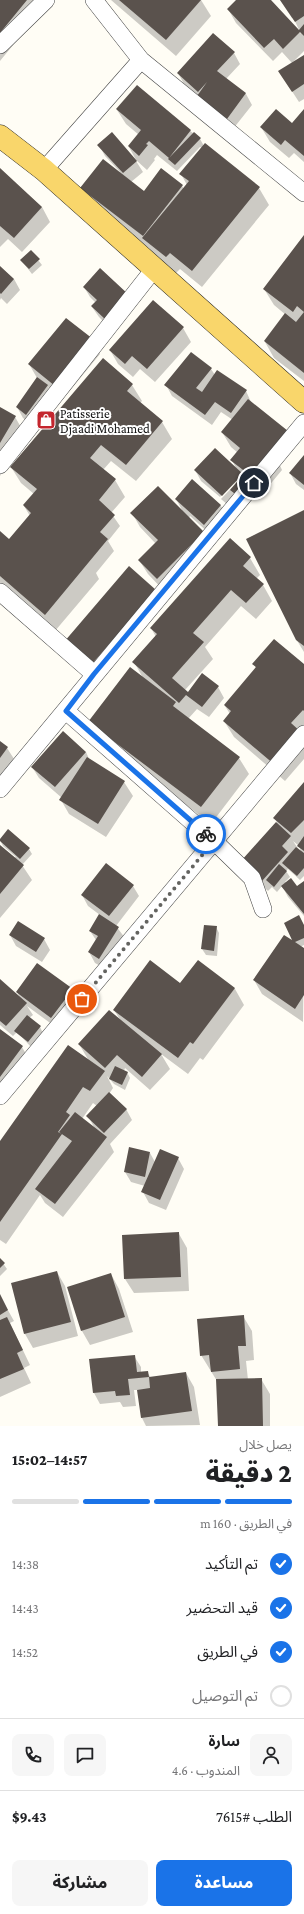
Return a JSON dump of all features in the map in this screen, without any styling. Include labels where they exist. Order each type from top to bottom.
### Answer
[{"type":"main road","points":[[0,136],[44,170],[304,402]]},
{"type":"street","points":[[0,45],[46,0]]},
{"type":"street","points":[[94,0],[141,60],[304,193]]},
{"type":"street","points":[[44,170],[141,60]]},
{"type":"street","points":[[0,466],[154,269]]},
{"type":"street","points":[[0,789],[304,423]]},
{"type":"street","points":[[0,592],[94,674]]},
{"type":"street","points":[[66,711],[214,841],[252,878],[263,909]]},
{"type":"street","points":[[0,1096],[304,734]]},
{"type":"building","points":[[0,0],[27,0],[0,33]]},
{"type":"building","points":[[119,0],[201,0],[166,40]]},
{"type":"building","points":[[236,0],[271,0],[299,30],[304,24],[304,36],[300,32],[283,49],[274,39],[264,48],[227,9]]},
{"type":"building","points":[[280,0],[304,0],[304,16],[295,22]]},
{"type":"building","points":[[213,33],[235,52],[217,71],[246,93],[227,119],[197,96],[207,82],[198,92],[177,73]]},
{"type":"building","points":[[304,55],[304,84],[292,92],[278,71]]},
{"type":"building","points":[[137,85],[191,130],[169,158],[149,141],[146,144],[148,145],[139,156],[128,146],[141,130],[116,109]]},
{"type":"building","points":[[276,109],[292,123],[304,109],[304,156],[285,140],[281,145],[260,127]]},
{"type":"building","points":[[112,132],[137,161],[123,173],[97,145]]},
{"type":"building","points":[[194,132],[201,138],[175,165],[168,159]]},
{"type":"building","points":[[205,143],[260,187],[192,271],[170,253],[166,257],[142,238],[189,181],[179,174]]},
{"type":"building","points":[[103,159],[144,191],[161,168],[183,185],[143,236],[80,188]]},
{"type":"building","points":[[0,168],[42,207],[14,238],[0,226]]},
{"type":"building","points":[[304,235],[304,312],[297,306],[293,312],[263,289]]},
{"type":"building","points":[[31,250],[40,259],[29,269],[20,260]]},
{"type":"building","points":[[0,266],[14,279],[1,294],[0,293]]},
{"type":"building","points":[[100,268],[129,295],[106,320],[91,306],[97,300],[83,287]]},
{"type":"building","points":[[153,300],[184,327],[147,369],[132,356],[125,364],[109,350]]},
{"type":"building","points":[[304,312],[304,373],[264,341],[285,313],[296,322]]},
{"type":"building","points":[[66,318],[93,339],[55,386],[28,364]]},
{"type":"building","points":[[191,352],[212,368],[196,388],[202,392],[217,370],[247,390],[231,413],[215,402],[205,415],[164,385]]},
{"type":"building","points":[[103,358],[133,384],[127,391],[163,421],[126,465],[101,445],[90,458],[116,479],[99,500],[115,515],[100,532],[108,539],[45,615],[0,576],[0,531],[9,539],[31,513],[23,505],[37,489],[10,467]]},
{"type":"building","points":[[37,377],[48,385],[26,415],[16,407]]},
{"type":"building","points":[[248,399],[288,431],[255,479],[230,460],[240,448],[221,432]]},
{"type":"building","points":[[0,407],[16,416],[0,443]]},
{"type":"building","points":[[215,448],[243,474],[222,496],[194,470]]},
{"type":"building","points":[[304,455],[304,485],[289,473]]},
{"type":"building","points":[[242,476],[250,483],[239,497],[230,490]]},
{"type":"building","points":[[192,479],[221,505],[204,525],[175,499]]},
{"type":"building","points":[[158,486],[204,532],[157,579],[138,560],[158,540],[130,513]]},
{"type":"building","points":[[304,510],[304,646],[296,640],[246,539]]},
{"type":"building","points":[[230,538],[251,557],[243,566],[264,584],[246,603],[231,590],[193,633],[204,642],[172,678],[188,692],[202,673],[219,686],[202,707],[186,695],[179,703],[132,662],[157,634],[150,628]]},
{"type":"building","points":[[129,566],[156,590],[91,665],[64,642]]},
{"type":"building","points":[[274,639],[304,664],[304,711],[303,710],[291,723],[302,733],[275,765],[223,721],[231,711],[224,705],[256,667],[252,664]]},
{"type":"building","points":[[130,667],[176,702],[173,706],[240,757],[201,807],[88,722]]},
{"type":"building","points":[[63,731],[86,752],[55,787],[31,767]]},
{"type":"building","points":[[0,741],[8,747],[0,758]]},
{"type":"building","points":[[87,757],[125,781],[98,824],[59,800]]},
{"type":"building","points":[[304,782],[304,820],[291,833],[273,818]]},
{"type":"building","points":[[276,822],[291,836],[282,846],[288,852],[262,881],[241,861]]},
{"type":"building","points":[[8,829],[30,848],[20,859],[0,841]]},
{"type":"building","points":[[304,836],[304,851],[297,846]]},
{"type":"building","points":[[0,845],[24,865],[0,894]]},
{"type":"building","points":[[296,847],[304,853],[304,868],[297,876],[282,863]]},
{"type":"building","points":[[106,863],[134,885],[109,916],[81,895]]},
{"type":"building","points":[[279,864],[287,871],[274,887],[266,880]]},
{"type":"building","points":[[291,878],[297,886],[304,881],[304,914],[281,886]]},
{"type":"building","points":[[99,914],[119,927],[99,959],[88,952],[98,936],[89,931]]},
{"type":"building","points":[[299,915],[304,925],[304,938],[295,942],[304,948],[304,995],[295,1009],[253,980],[284,935],[292,940],[284,923]]},
{"type":"building","points":[[18,921],[45,938],[36,952],[9,935]]},
{"type":"building","points":[[204,925],[217,926],[214,951],[201,949]]},
{"type":"building","points":[[150,960],[180,983],[198,960],[235,988],[193,1044],[190,1042],[178,1058],[113,1010]]},
{"type":"building","points":[[37,963],[73,989],[51,1018],[16,992]]},
{"type":"building","points":[[0,979],[27,1003],[6,1026],[0,1021]]},
{"type":"building","points":[[109,1010],[162,1054],[142,1077],[117,1055],[105,1068],[78,1044]]},
{"type":"building","points":[[27,1015],[41,1026],[28,1042],[14,1031]]},
{"type":"building","points":[[0,1029],[23,1046],[0,1077]]},
{"type":"building","points":[[68,1045],[105,1071],[90,1091],[83,1087],[66,1112],[70,1115],[58,1132],[62,1134],[0,1222],[0,1141]]},
{"type":"building","points":[[115,1066],[128,1072],[122,1085],[109,1079]]},
{"type":"building","points":[[109,1092],[127,1109],[104,1133],[86,1116]]},
{"type":"building","points":[[75,1112],[107,1137],[55,1204],[35,1189],[72,1141],[59,1132]]},
{"type":"building","points":[[129,1147],[150,1152],[145,1177],[124,1172]]},
{"type":"building","points":[[160,1149],[179,1157],[160,1200],[141,1192]]},
{"type":"building","points":[[179,1232],[181,1277],[124,1279],[122,1235]]},
{"type":"building","points":[[0,1258],[5,1263],[0,1268]]},
{"type":"building","points":[[57,1271],[71,1322],[24,1334],[11,1283]]},
{"type":"building","points":[[111,1273],[125,1317],[81,1331],[67,1287]]},
{"type":"building","points":[[0,1294],[8,1310],[0,1315]]},
{"type":"building","points":[[244,1315],[246,1346],[238,1346],[240,1369],[211,1372],[209,1355],[200,1356],[197,1319]]},
{"type":"building","points":[[7,1317],[23,1350],[17,1353],[24,1369],[0,1379],[0,1320]]},
{"type":"building","points":[[135,1355],[137,1372],[148,1371],[149,1377],[128,1379],[130,1395],[116,1396],[115,1391],[93,1393],[89,1359]]},
{"type":"building","points":[[186,1372],[192,1411],[141,1418],[137,1390],[150,1388],[149,1377]]},
{"type":"building","points":[[262,1378],[263,1426],[218,1426],[216,1379]]},
{"type":"way so far","points":[[82,999],[214,841],[206,834]]},
{"type":"place","name":"Patisserie Djaadi Mohamed","points":[[46,420]]},
{"type":"route","points":[[206,834],[66,711],[94,674],[254,483]]}]
